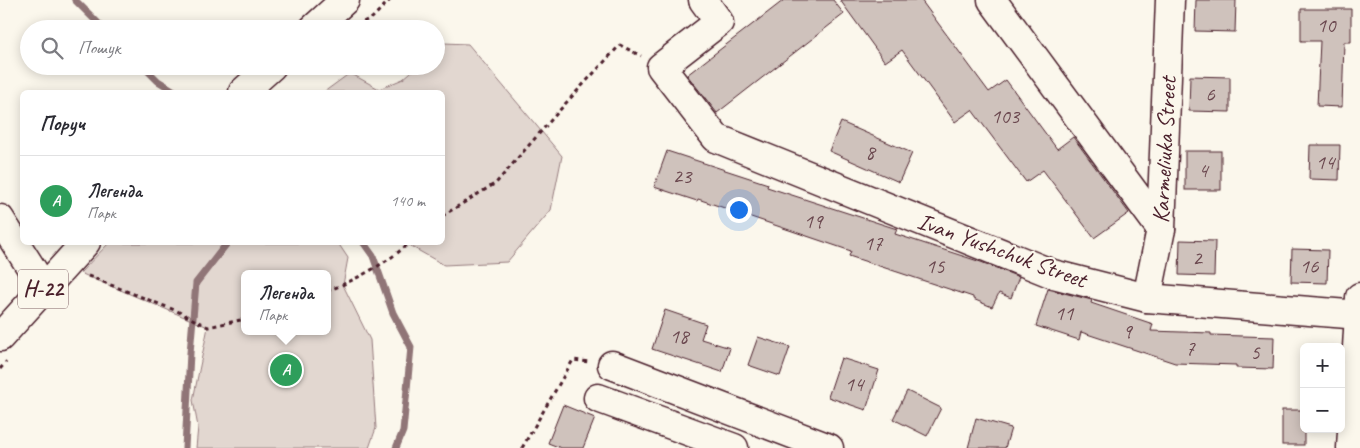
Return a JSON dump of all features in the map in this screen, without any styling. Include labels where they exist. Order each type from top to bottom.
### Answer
[{"type":"street","points":[[323,20],[345,0]]},
{"type":"street","points":[[661,67],[719,22],[703,0]]},
{"type":"street","points":[[992,0],[1161,229]]},
{"type":"street","name":"Karmeliuka Street","points":[[1147,298],[1161,229],[1170,0]]},
{"type":"street","name":"Ivan Yushchuk Street","points":[[661,67],[716,138],[1053,274],[1147,298],[1360,309]]},
{"type":"street","points":[[245,90],[262,75]]},
{"type":"street","points":[[0,219],[44,288]]},
{"type":"street","name":"Н-22","points":[[0,337],[83,245]]},
{"type":"street","points":[[1351,448],[1360,309]]},
{"type":"street","points":[[612,365],[828,448]]},
{"type":"street","points":[[598,398],[734,448]]},
{"type":"path","points":[[368,20],[390,0]]},
{"type":"path","points":[[445,214],[496,183],[620,45],[661,67]]},
{"type":"path","points":[[331,290],[343,285],[401,251],[407,245]]},
{"type":"path","points":[[80,274],[177,311],[208,327],[241,320]]},
{"type":"path","points":[[522,448],[573,360],[612,365]]},
{"type":"shaded area","points":[[445,43],[468,44],[562,156],[551,210],[507,262],[444,265],[409,245],[445,245],[445,90],[327,90],[347,75],[354,75],[379,89],[403,79],[408,75],[445,75]]},
{"type":"shaded area","points":[[107,245],[339,245],[348,258],[343,285],[370,340],[376,428],[369,448],[196,448],[198,427],[193,400],[208,327],[80,273]]},
{"type":"building","points":[[784,0],[833,0],[844,14],[717,113],[687,75]]},
{"type":"building","points":[[840,0],[921,0],[989,92],[1006,80],[1057,149],[1073,137],[1129,213],[1094,238],[1043,170],[1026,182],[972,110],[955,122],[902,50],[885,62]]},
{"type":"building","points":[[1196,0],[1236,0],[1235,32],[1195,31]]},
{"type":"building","points":[[1301,9],[1351,9],[1351,42],[1344,42],[1342,107],[1317,106],[1320,41],[1301,41]]},
{"type":"building","points":[[1190,76],[1230,77],[1230,112],[1189,111]]},
{"type":"building","points":[[841,122],[912,153],[899,182],[829,151]]},
{"type":"building","points":[[1310,145],[1340,145],[1339,180],[1309,179]]},
{"type":"building","points":[[667,151],[768,184],[767,187],[897,229],[895,234],[981,262],[1019,277],[1011,298],[999,293],[992,307],[973,299],[973,297],[849,256],[851,251],[698,199],[697,201],[654,187]]},
{"type":"building","points":[[1185,151],[1221,151],[1221,190],[1185,190]]},
{"type":"building","points":[[1180,240],[1215,241],[1214,276],[1179,275]]},
{"type":"building","points":[[1292,249],[1328,250],[1327,283],[1291,282]]},
{"type":"building","points":[[1048,289],[1092,300],[1091,303],[1153,324],[1151,331],[1274,337],[1273,369],[1236,368],[1236,365],[1175,363],[1081,332],[1079,340],[1036,326]]},
{"type":"building","points":[[665,310],[706,324],[701,339],[730,348],[722,372],[652,349]]},
{"type":"building","points":[[758,337],[790,347],[780,376],[748,365]]},
{"type":"building","points":[[841,358],[879,370],[866,410],[828,397]]},
{"type":"building","points":[[907,391],[941,408],[927,436],[893,419]]},
{"type":"building","points":[[563,405],[595,418],[583,448],[561,448],[548,443]]},
{"type":"building","points":[[1282,410],[1300,410],[1300,433],[1304,433],[1304,445],[1282,445]]},
{"type":"building","points":[[976,418],[1011,428],[1005,448],[968,448]]},
{"type":"waterway","points":[[75,0],[95,20]]},
{"type":"waterway","points":[[152,75],[173,90]]},
{"type":"waterway","points":[[185,448],[196,283],[226,245]]},
{"type":"waterway","points":[[365,245],[373,256],[393,313],[411,347],[403,431],[396,448]]},
{"type":"place","name":"Легенда","points":[[286,370]]}]
